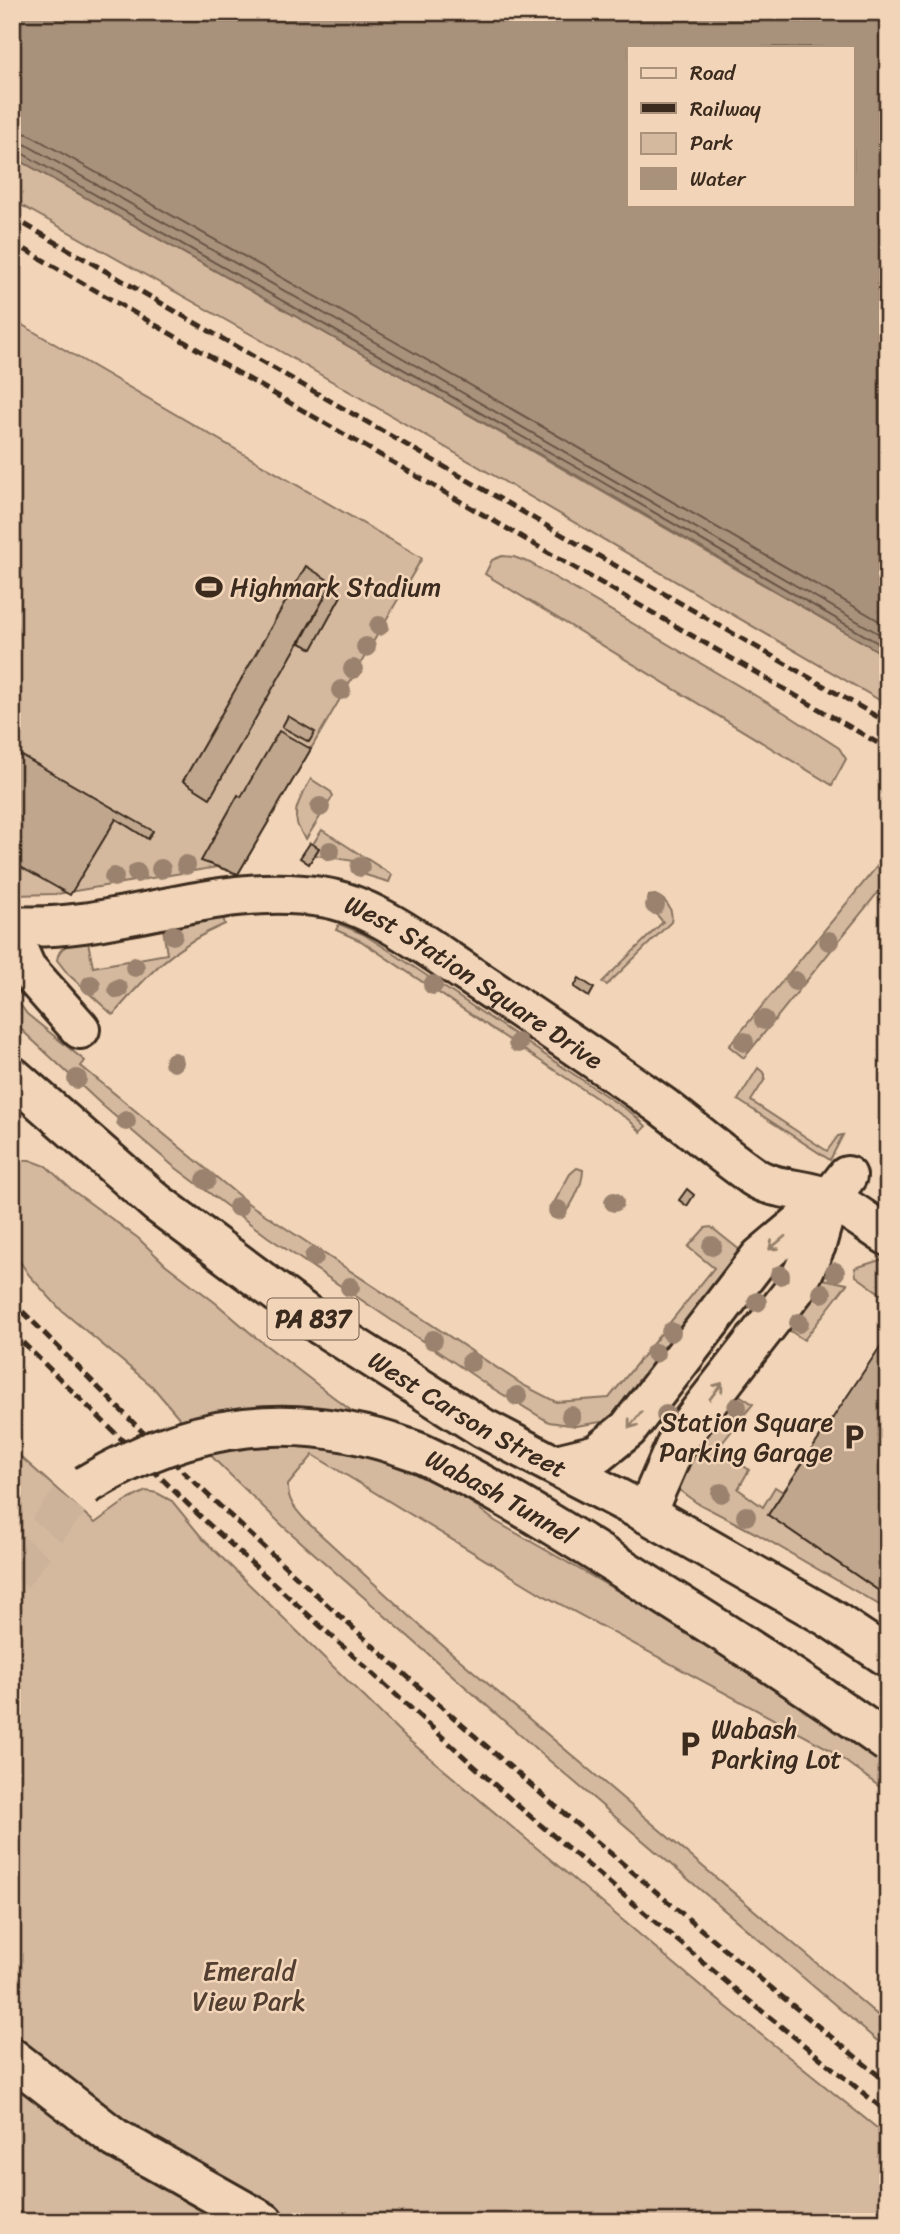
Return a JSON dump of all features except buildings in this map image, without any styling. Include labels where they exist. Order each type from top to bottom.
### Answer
[{"type":"street","name":"West Station Square Drive","points":[[12,926],[40,928],[76,924],[250,894],[302,894],[324,897],[355,907],[435,953],[593,1057],[758,1179],[838,1187],[888,1236]]},
{"type":"street","points":[[12,936],[26,968],[80,1030]]},
{"type":"street","name":"West Carson Street","points":[[12,1076],[157,1203],[322,1326],[483,1428],[646,1513],[828,1617],[888,1657]]},
{"type":"street","points":[[555,1464],[597,1454],[628,1429],[760,1256],[838,1187]]},
{"type":"street","points":[[646,1513],[678,1440],[795,1289],[816,1245],[838,1187]]},
{"type":"street","points":[[711,1321],[752,1344]]},
{"type":"street","name":"Wabash Tunnel","points":[[80,1490],[119,1464],[174,1442],[227,1430],[283,1424],[366,1435],[418,1452],[501,1494],[813,1689],[888,1743]]},
{"type":"street","points":[[12,2058],[115,2138],[264,2222]]},
{"type":"green space","points":[[12,156],[379,363],[877,650],[888,657],[888,705],[254,336],[12,200]]},
{"type":"green space","name":"Highmark Stadium","points":[[12,319],[422,558],[238,874],[217,867],[57,894],[12,895]]},
{"type":"green space","points":[[502,556],[530,563],[785,713],[839,748],[846,759],[832,785],[485,574],[492,560]]},
{"type":"green space","points":[[311,779],[333,796],[306,839],[297,823],[296,809]]},
{"type":"green space","points":[[322,830],[392,875],[389,882],[352,871],[354,861],[315,855],[319,848],[313,844]]},
{"type":"green space","points":[[888,853],[888,880],[744,1058],[729,1046]]},
{"type":"green space","points":[[655,895],[663,899],[668,906],[671,922],[607,985],[602,982],[663,922],[647,903],[649,896]]},
{"type":"green space","points":[[223,918],[225,924],[190,942],[163,962],[113,1015],[68,974],[57,960],[64,947],[88,942],[93,967],[167,954],[163,929]]},
{"type":"green space","points":[[339,924],[363,934],[390,951],[633,1114],[646,1126],[641,1132],[629,1120],[361,941],[336,930]]},
{"type":"green space","points":[[12,993],[27,1014],[85,1061],[81,1066],[249,1204],[523,1385],[556,1402],[609,1398],[714,1268],[688,1247],[705,1228],[711,1227],[741,1251],[613,1417],[607,1421],[576,1426],[549,1422],[492,1388],[268,1237],[172,1165],[102,1105],[12,1021]]},
{"type":"green space","points":[[758,1068],[765,1074],[765,1079],[751,1101],[827,1151],[838,1136],[843,1135],[830,1160],[738,1100]]},
{"type":"green space","points":[[17,1160],[30,1160],[46,1166],[72,1190],[138,1238],[165,1264],[254,1336],[495,1521],[663,1617],[854,1735],[888,1763],[888,1793],[829,1749],[543,1595],[313,1455],[288,1485],[291,1501],[307,1522],[427,1632],[888,2024],[888,2050],[544,1756],[283,1526],[216,1461],[152,1386],[61,1310],[29,1275],[12,1250],[12,1163]]},
{"type":"green space","points":[[577,1168],[583,1170],[575,1198],[562,1216],[557,1219],[552,1217],[550,1210],[570,1174]]},
{"type":"green space","points":[[888,1260],[888,1285],[885,1290],[888,1292],[888,1299],[856,1276],[855,1268]]},
{"type":"green space","points":[[813,1277],[847,1284],[804,1340],[781,1325]]},
{"type":"green space","points":[[733,1391],[753,1404],[719,1447],[749,1470],[738,1489],[763,1507],[775,1487],[783,1492],[768,1515],[888,1597],[888,1610],[757,1534],[697,1503],[679,1490],[680,1478],[690,1452]]},
{"type":"green space","name":"Emerald View Park","points":[[12,1449],[95,1523],[124,1502],[146,1491],[172,1501],[203,1539],[405,1737],[708,1992],[888,2137],[888,2222],[12,2222]]},
{"type":"water","points":[[12,12],[888,12],[888,657],[594,485],[12,156]]},
{"type":"tunnel","points":[[12,1576],[74,1495]]},
{"type":"railway","points":[[12,217],[888,723]]},
{"type":"railway","points":[[12,242],[888,749]]},
{"type":"railway","points":[[12,1301],[192,1480],[362,1636],[622,1863],[888,2083]]},
{"type":"railway","points":[[12,1332],[202,1518],[517,1805],[736,1990],[888,2113]]},
{"type":"place","name":"Highmark Stadium","points":[[209,587]]},
{"type":"place","name":"Station Square Parking Garage","points":[[854,1437]]},
{"type":"place","name":"Wabash Parking Lot","points":[[690,1744]]}]
